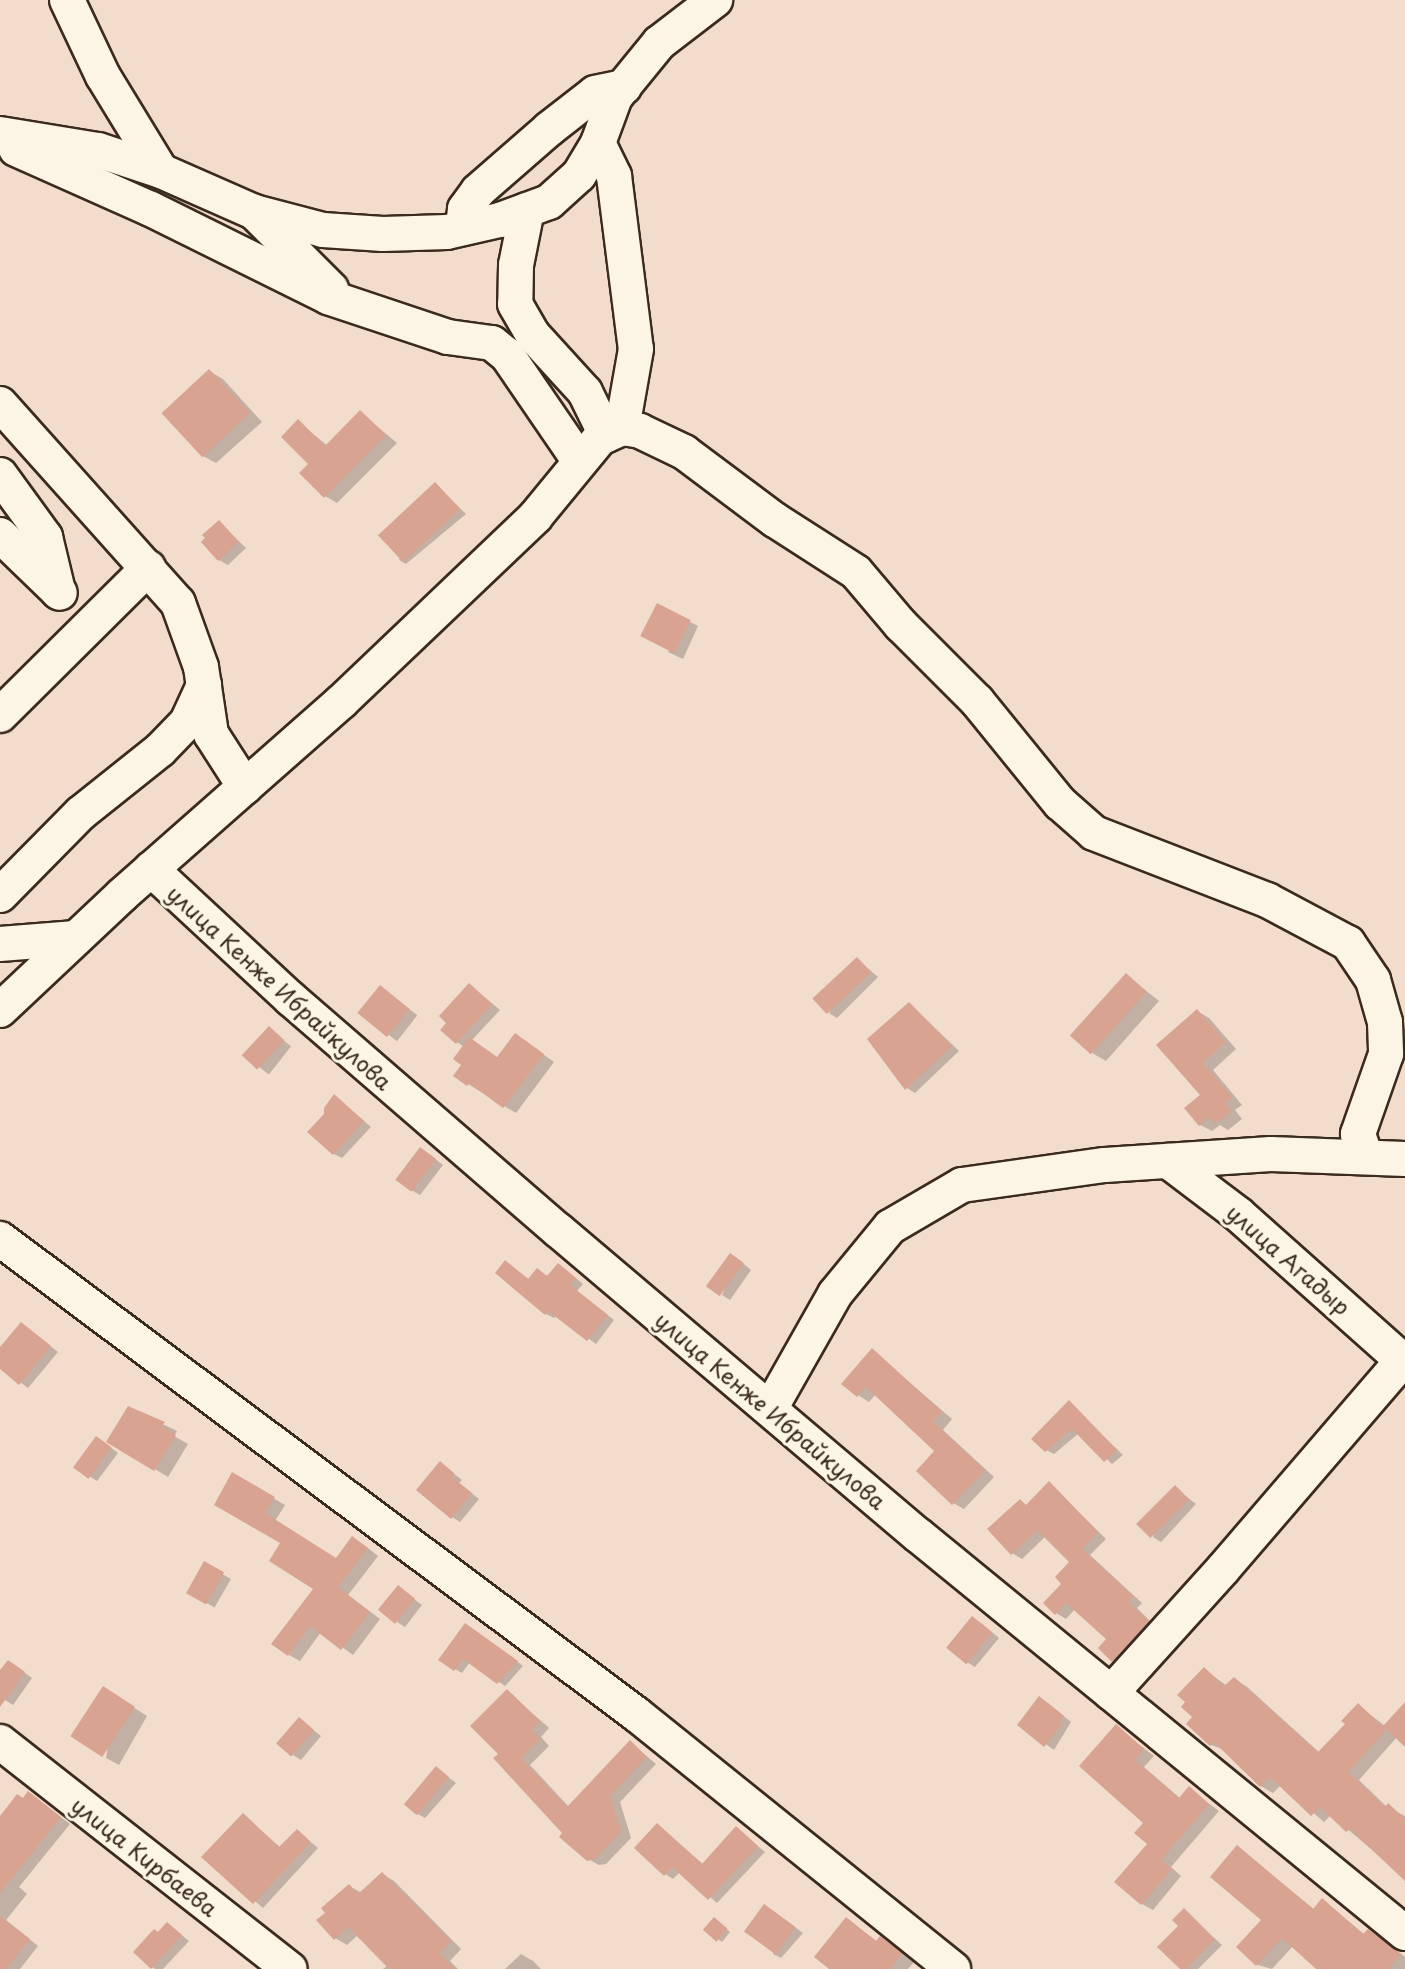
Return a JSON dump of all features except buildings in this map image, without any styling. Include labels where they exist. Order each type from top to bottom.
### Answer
[{"type":"street","points":[[67,0],[118,103],[161,171]]},
{"type":"street","points":[[0,137],[98,150],[161,171],[254,212],[323,230],[383,234],[463,228],[549,202],[579,175],[598,143],[615,97],[659,43],[715,0]]},
{"type":"street","points":[[463,228],[465,209],[478,191],[595,93],[624,87]]},
{"type":"street","points":[[0,137],[345,304],[448,337],[492,343],[507,355],[579,460]]},
{"type":"street","points":[[598,143],[614,176],[636,349],[614,432]]},
{"type":"street","points":[[492,343],[505,330],[515,304],[516,265],[527,210]]},
{"type":"street","points":[[254,212],[345,304]]},
{"type":"street","points":[[515,304],[533,335],[585,392],[614,432]]},
{"type":"street","points":[[0,404],[178,603],[204,685],[211,734],[245,787]]},
{"type":"street","points":[[0,1010],[151,869],[342,701],[535,517],[579,460],[614,432],[640,431],[684,452],[775,520],[856,572],[901,625],[977,701],[1060,803],[1094,833],[1267,900],[1348,943],[1373,980],[1385,1022],[1386,1054],[1358,1134],[1366,1157]]},
{"type":"street","points":[[0,475],[45,537],[58,591]]},
{"type":"street","points":[[4,546],[92,624]]},
{"type":"street","points":[[0,715],[148,568]]},
{"type":"street","points":[[0,895],[81,813],[187,722],[204,685]]},
{"type":"street","name":"улица Кенже Ибрайкулова","points":[[151,869],[373,1071],[770,1409],[1405,1933]]},
{"type":"street","points":[[0,944],[76,938]]},
{"type":"street","points":[[770,1409],[835,1294],[890,1227],[962,1185],[1105,1165],[1271,1154],[1405,1159]]},
{"type":"street","name":"улица Агадыр","points":[[1168,1161],[1238,1214],[1403,1362]]},
{"type":"street","points":[[0,1239],[636,1714],[953,1969]]},
{"type":"street","points":[[1111,1693],[1403,1362]]},
{"type":"street","name":"улица Кирбаева","points":[[0,1742],[290,1969]]}]
